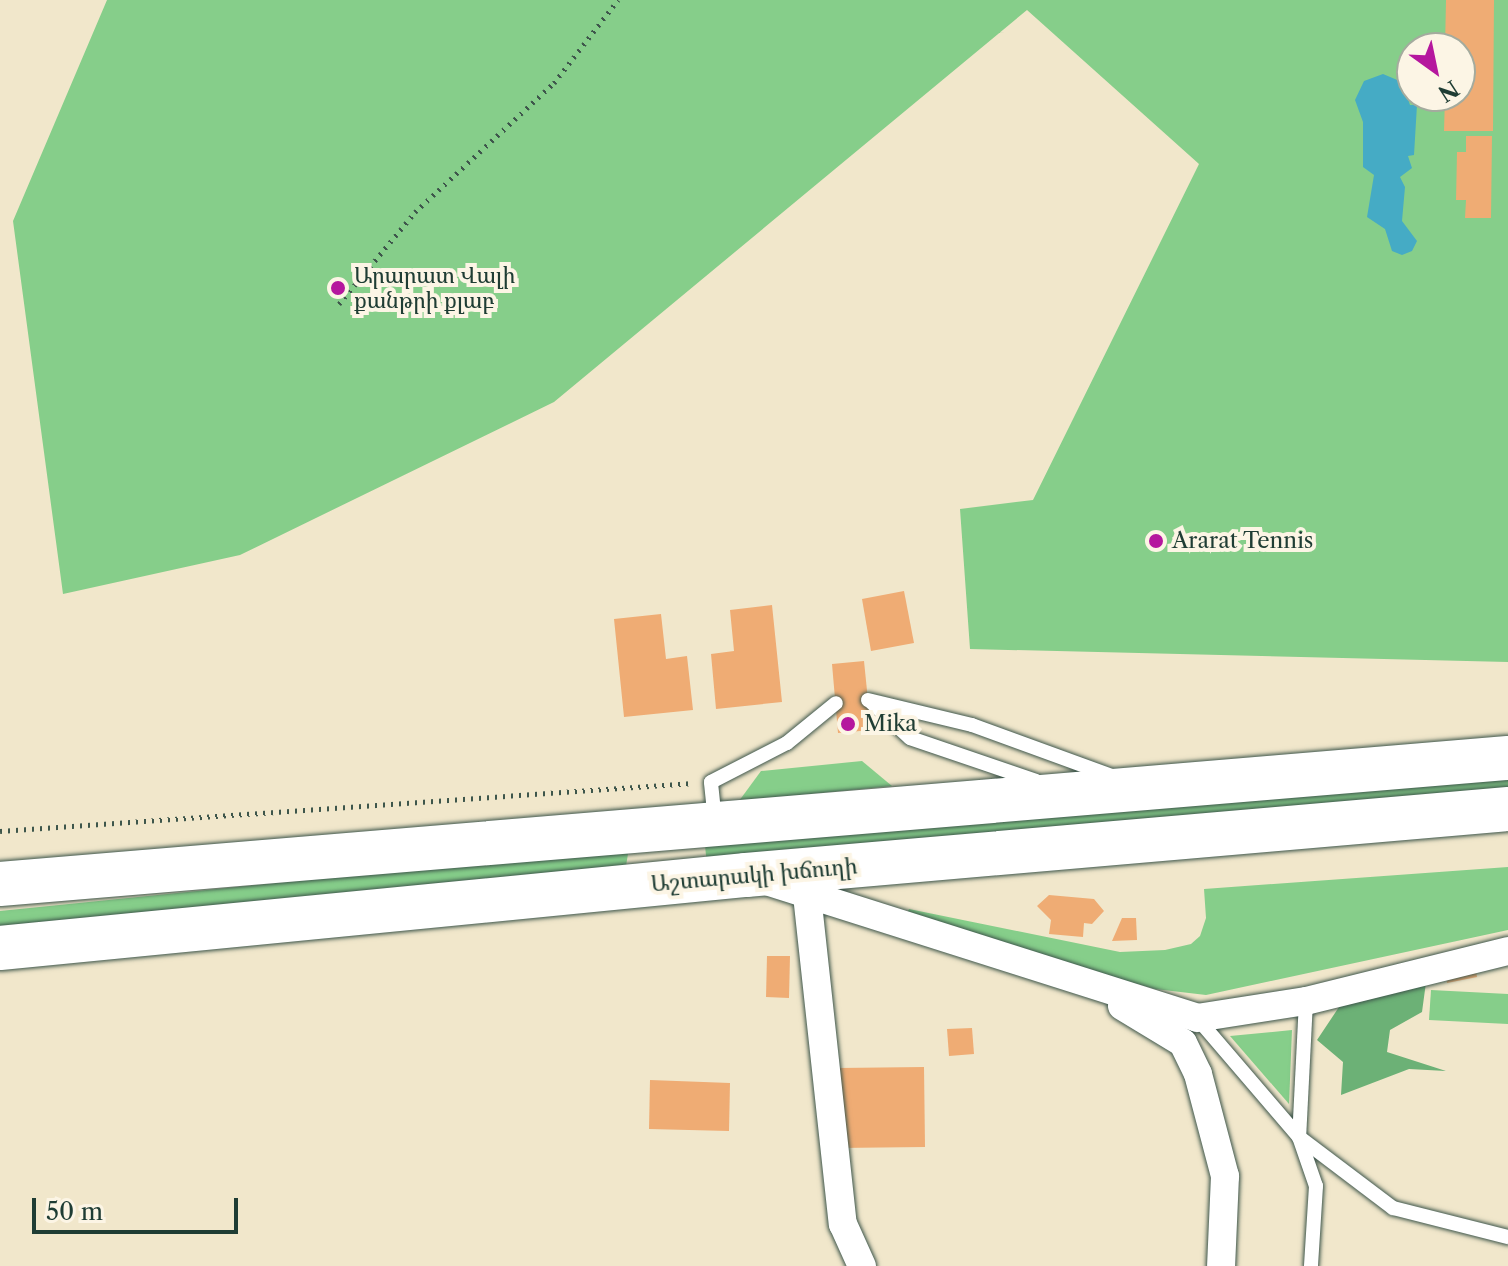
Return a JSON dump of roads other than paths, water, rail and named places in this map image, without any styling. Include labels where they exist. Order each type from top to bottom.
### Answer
[{"type":"highway","points":[[0,884],[716,827],[1508,758]]},
{"type":"highway","name":"Աշտարակի խճուղի","points":[[0,948],[746,875],[1508,809]]},
{"type":"highway","points":[[646,832],[654,884]]},
{"type":"highway","points":[[0,877],[69,878]]},
{"type":"street","points":[[746,875],[1197,1018],[1306,1001],[1508,951]]},
{"type":"street","points":[[807,895],[843,1224],[862,1266]]},
{"type":"street","points":[[1080,981],[1183,1043],[1198,1074],[1225,1176],[1221,1266]]},
{"type":"lane","points":[[1090,794],[1015,776],[910,738],[868,700],[972,725],[1145,789]]},
{"type":"lane","points":[[716,827],[711,782],[787,743],[836,703]]},
{"type":"lane","points":[[1306,1001],[1299,1137],[1316,1186],[1311,1266]]},
{"type":"lane","points":[[1197,1018],[1299,1137],[1393,1208],[1508,1237]]},
{"type":"water","points":[[1383,74],[1396,79],[1396,112],[1417,112],[1414,155],[1408,156],[1412,168],[1400,177],[1405,187],[1402,221],[1417,241],[1412,251],[1402,255],[1392,251],[1385,229],[1367,217],[1374,175],[1363,167],[1363,122],[1355,100],[1364,81]]},
{"type":"place","name":"Արարատ Վալի քանթրի քլաբ","points":[[338,288]]},
{"type":"place","name":"Ararat Tennis","points":[[1156,541]]},
{"type":"place","name":"Mika","points":[[848,724]]}]
